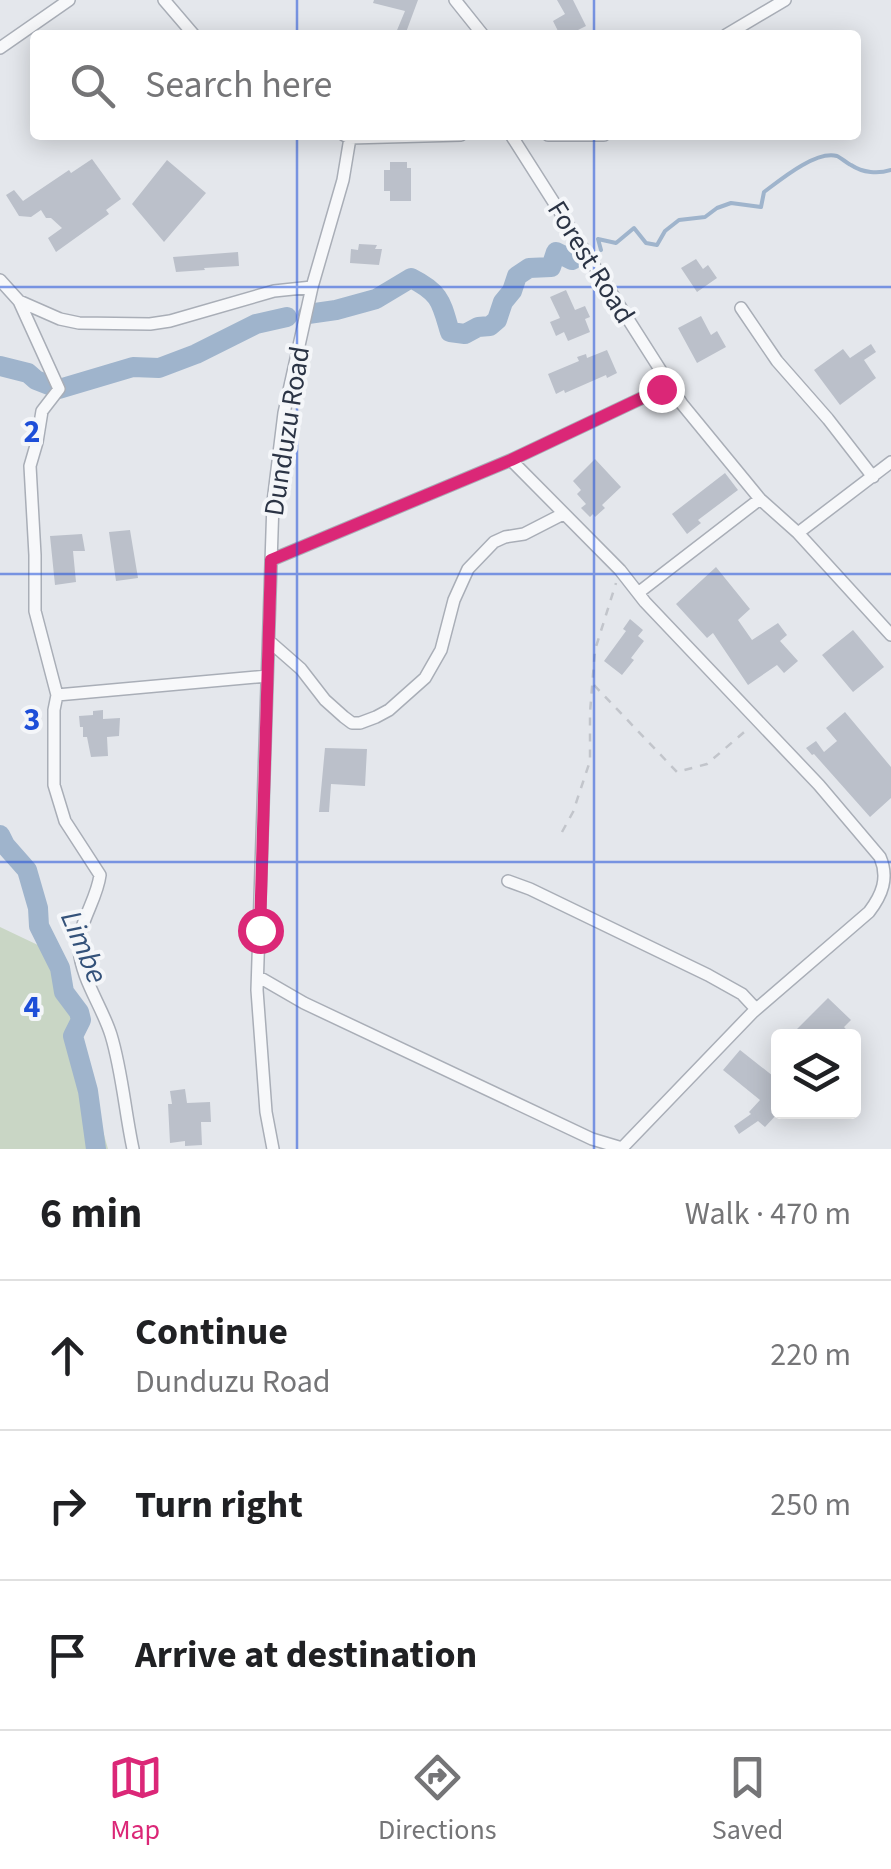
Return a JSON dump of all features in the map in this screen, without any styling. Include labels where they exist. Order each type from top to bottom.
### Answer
[{"type":"street","points":[[0,48],[69,0]]},
{"type":"street","points":[[164,0],[190,30]]},
{"type":"street","points":[[455,0],[479,30]]},
{"type":"street","points":[[734,30],[784,0]]},
{"type":"street","name":"Dunduzu Road","points":[[273,1149],[266,1112],[258,990],[273,502],[284,413],[312,287],[343,180],[347,140]]},
{"type":"street","name":"Forest Road","points":[[513,140],[671,389],[760,499],[798,533],[891,635]]},
{"type":"street","points":[[0,280],[19,301],[59,389],[42,411],[30,466],[34,612],[57,695],[54,785],[65,821],[100,875],[80,932],[82,967],[111,1035],[133,1149]]},
{"type":"street","points":[[19,301],[79,323],[150,324],[274,291],[312,287]]},
{"type":"street","points":[[742,308],[777,361],[872,477]]},
{"type":"street","points":[[271,560],[511,460],[661,389],[671,389]]},
{"type":"street","points":[[259,977],[304,1003],[574,1130],[623,1149],[756,1009],[876,903],[884,886],[885,870],[880,858],[819,785],[620,570],[511,460]]},
{"type":"street","points":[[798,533],[891,462]]},
{"type":"street","points":[[638,593],[760,499]]},
{"type":"street","points":[[270,640],[344,717],[360,723],[376,717],[426,678],[441,650],[454,600],[468,568],[494,542],[524,534],[563,514]]},
{"type":"street","points":[[57,695],[267,676]]},
{"type":"street","points":[[508,880],[681,961],[742,994],[756,1009]]},
{"type":"path","points":[[562,832],[590,761],[594,650],[620,570]]},
{"type":"path","points":[[593,684],[677,772],[708,764],[758,720]]},
{"type":"green space","points":[[0,927],[61,956],[108,1149],[0,1149]]},
{"type":"building","points":[[418,0],[407,30],[397,30],[405,11],[373,3]]},
{"type":"building","points":[[557,0],[573,0],[586,26],[558,30],[553,21],[565,14]]},
{"type":"building","points":[[92,159],[121,199],[106,210],[109,214],[56,252],[48,238],[62,228],[41,210],[31,217],[19,216],[6,195],[14,190],[23,201]]},
{"type":"building","points":[[167,160],[206,193],[164,242],[132,204]]},
{"type":"building","points":[[390,162],[407,162],[407,168],[411,168],[411,201],[390,201],[390,191],[384,191],[384,170],[390,170]]},
{"type":"building","points":[[359,244],[382,249],[379,265],[350,263],[351,249],[358,250]]},
{"type":"building","points":[[238,252],[239,266],[205,270],[176,272],[173,257]]},
{"type":"building","points":[[696,259],[703,269],[708,265],[717,278],[697,292],[681,268]]},
{"type":"building","points":[[566,290],[575,310],[585,306],[590,317],[585,319],[590,332],[568,341],[564,332],[556,336],[550,322],[560,318],[550,297]]},
{"type":"building","points":[[701,316],[711,335],[717,331],[726,347],[697,363],[678,328]]},
{"type":"building","points":[[871,344],[876,352],[864,360],[876,378],[840,405],[814,370],[843,349],[850,358]]},
{"type":"building","points":[[607,350],[617,373],[556,394],[548,374],[579,361],[577,357],[586,354],[587,358]]},
{"type":"building","points":[[595,459],[621,487],[602,505],[605,508],[590,517],[581,508],[586,504],[573,481]]},
{"type":"building","points":[[725,473],[738,490],[698,520],[701,523],[687,534],[672,514]]},
{"type":"building","points":[[130,530],[138,578],[116,581],[109,532]]},
{"type":"building","points":[[82,534],[85,551],[73,551],[76,582],[55,585],[50,536]]},
{"type":"building","points":[[716,567],[750,609],[738,620],[752,640],[778,623],[787,635],[780,641],[798,661],[784,673],[777,665],[748,685],[713,633],[707,638],[676,604]]},
{"type":"building","points":[[630,619],[643,630],[638,636],[644,641],[622,675],[604,661]]},
{"type":"building","points":[[853,630],[884,667],[853,692],[822,655]]},
{"type":"building","points":[[103,710],[103,719],[120,718],[119,736],[107,737],[108,756],[91,757],[79,716]]},
{"type":"building","points":[[845,712],[891,767],[891,798],[870,817],[806,748],[816,741],[824,752],[837,741],[826,728]]},
{"type":"building","points":[[325,748],[367,749],[365,786],[331,784],[329,812],[319,812]]},
{"type":"building","points":[[828,998],[851,1020],[846,1029],[797,1029]]},
{"type":"building","points":[[740,1050],[771,1074],[772,1119],[765,1127],[758,1121],[739,1134],[734,1126],[751,1114],[760,1100],[723,1070]]},
{"type":"building","points":[[185,1089],[187,1103],[210,1102],[211,1122],[201,1122],[202,1145],[170,1143],[170,1091]]},
{"type":"waterway","points":[[601,250],[598,239],[616,243],[634,228],[646,243],[657,245],[665,231],[679,220],[705,217],[731,203],[761,207],[764,192],[819,157],[837,156],[866,171],[891,170]]},
{"type":"waterway","points":[[308,314],[376,299],[411,278],[438,299],[450,332],[465,334],[497,320],[517,276],[529,268],[551,267],[556,252],[572,260]]},
{"type":"waterway","points":[[0,366],[28,373],[59,389],[133,367],[159,368],[256,324],[287,317]]},
{"type":"waterway","name":"Limbe","points":[[0,835],[27,870],[39,926],[60,968],[64,992],[79,1012],[81,1020],[73,1036],[88,1091],[96,1149]]},
{"type":"route","points":[[260,930],[271,560],[511,460],[661,389]]}]
